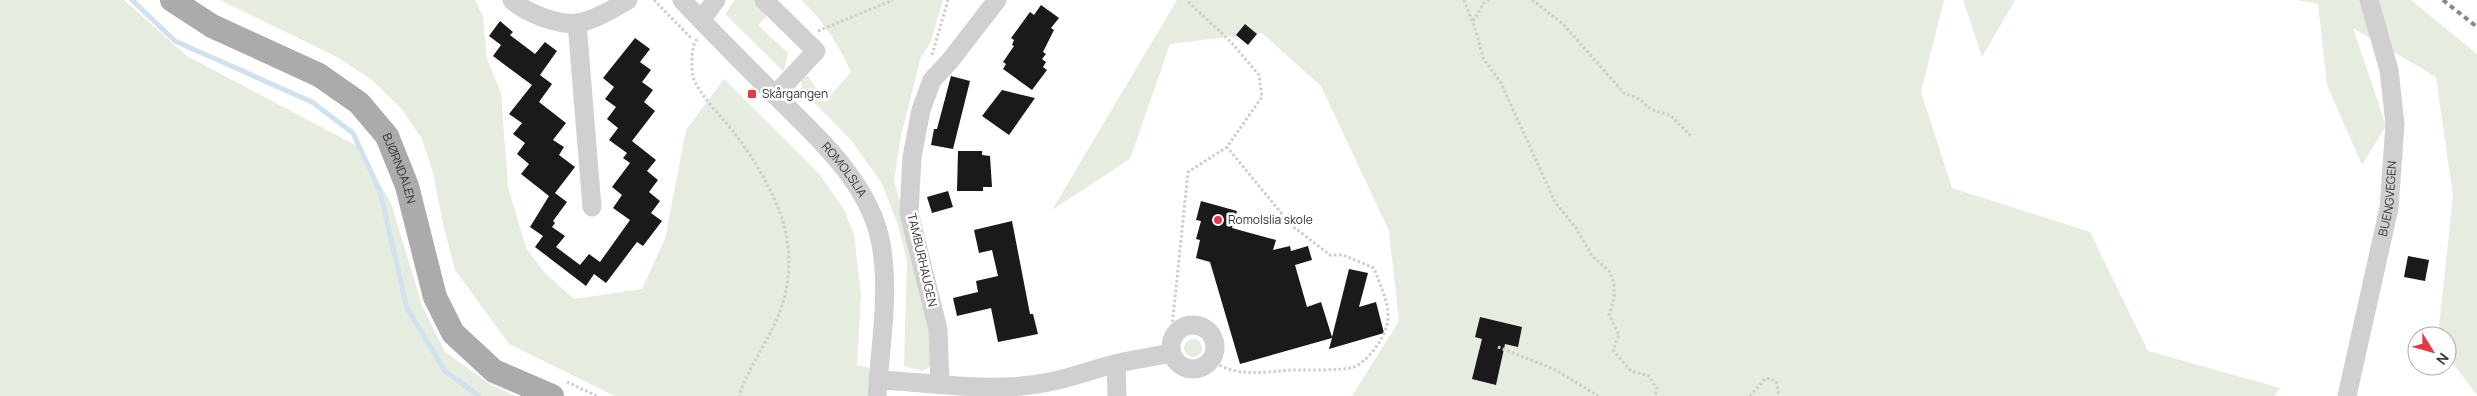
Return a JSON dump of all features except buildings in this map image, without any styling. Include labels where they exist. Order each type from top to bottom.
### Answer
[{"type":"main road","name":"BJØRNDALEN","points":[[172,0],[212,26],[319,75],[359,103],[387,136],[407,186],[435,297],[453,333],[494,371],[552,396]]},
{"type":"street","points":[[512,0],[522,8],[549,19],[577,23],[611,10],[628,0]]},
{"type":"street","name":"ROMOLSLIA","points":[[682,0],[822,143],[847,173],[873,215],[881,244],[884,270],[883,319],[877,388]]},
{"type":"street","points":[[701,20],[716,0]]},
{"type":"street","points":[[764,0],[816,51],[775,95]]},
{"type":"street","name":"TAMBURHAUGEN","points":[[940,383],[938,329],[909,213],[912,157],[921,110],[932,80],[949,62],[997,0]]},
{"type":"street","name":"BUENGVEGEN","points":[[2347,396],[2389,208],[2396,124],[2389,70],[2368,0]]},
{"type":"street","points":[[577,23],[592,206]]},
{"type":"street","points":[[1190,325],[1202,327],[1212,335],[1215,348],[1211,360],[1202,368],[1189,369],[1178,364],[1171,347],[1178,330],[1190,325]]},
{"type":"street","points":[[877,388],[940,383],[958,386],[1015,386],[1050,389],[1116,364],[1171,347]]},
{"type":"street","points":[[1116,364],[1117,396]]},
{"type":"path","points":[[654,0],[702,48]]},
{"type":"path","points":[[807,42],[820,28],[893,0]]},
{"type":"path","points":[[932,80],[932,53],[948,0]]},
{"type":"path","points":[[1171,347],[1188,172],[1227,147],[1262,97],[1259,75],[1231,42],[1186,0]]},
{"type":"path","points":[[1464,0],[1483,58],[1502,83],[1554,202],[1576,228],[1592,256],[1609,271],[1614,283],[1614,299],[1608,315],[1619,336],[1614,350],[1631,371],[1649,376],[1657,389],[1655,396]]},
{"type":"path","points":[[1472,21],[1484,3],[1489,0]]},
{"type":"path","points":[[1532,0],[1564,24],[1624,93],[1639,99],[1652,110],[1670,115],[1692,137]]},
{"type":"path","points":[[695,41],[693,77],[714,110],[735,133],[759,168],[779,211],[790,250],[787,286],[777,320],[746,374],[738,396]]},
{"type":"path","points":[[1211,360],[1223,368],[1242,374],[1354,367],[1370,355],[1385,335],[1389,325],[1388,309],[1374,268],[1343,255],[1330,255],[1291,225],[1227,147]]},
{"type":"path","points":[[1498,347],[1554,368],[1598,396]]},
{"type":"path","points":[[1750,396],[1766,378],[1776,381],[1779,396]]},
{"type":"shaded area","points":[[0,0],[124,0],[187,56],[357,146],[391,203],[422,305],[445,352],[490,384],[515,396],[0,396]]},
{"type":"shaded area","points":[[220,0],[475,0],[483,17],[487,59],[501,93],[508,187],[526,248],[544,272],[574,299],[642,289],[665,239],[686,130],[724,79],[820,175],[843,208],[854,234],[861,295],[857,365],[870,368],[867,396],[615,396],[509,344],[455,270],[443,224],[433,173],[422,139],[401,108],[372,80],[337,57]]},
{"type":"shaded area","points":[[735,0],[758,0],[771,12],[758,25],[788,53],[784,72],[725,14]]},
{"type":"shaded area","points":[[801,0],[943,0],[930,44],[921,57],[901,135],[894,181],[904,215],[935,359],[930,367],[922,371],[904,366],[907,261],[898,225],[881,182],[851,140],[802,90],[801,79],[808,76],[825,102],[851,72],[830,33]]},
{"type":"shaded area","points":[[1177,0],[1944,0],[1921,92],[1952,188],[2090,232],[2148,351],[2280,388],[2274,396],[1352,396],[1399,321],[1389,231],[1321,86],[1262,33],[1170,44],[1130,159],[1052,210]]},
{"type":"shaded area","points":[[1963,0],[2015,0],[1982,57]]},
{"type":"shaded area","points":[[2297,0],[2411,0],[2477,54],[2477,395],[2457,369],[2457,326],[2439,326],[2453,196],[2436,77],[2353,28],[2386,126],[2362,165],[2327,85],[2318,4]]},
{"type":"shaded area","points":[[1189,339],[1197,339],[1202,344],[1200,355],[1189,357],[1184,352],[1184,344]]},
{"type":"waterway","points":[[132,0],[175,41],[312,102],[353,133],[380,191],[407,308],[445,371],[479,396]]},
{"type":"railway","points":[[2443,0],[2477,27]]},
{"type":"place","name":"Skårgangen","points":[[752,94]]},
{"type":"place","name":"Romolslia skole","points":[[1218,220]]}]
